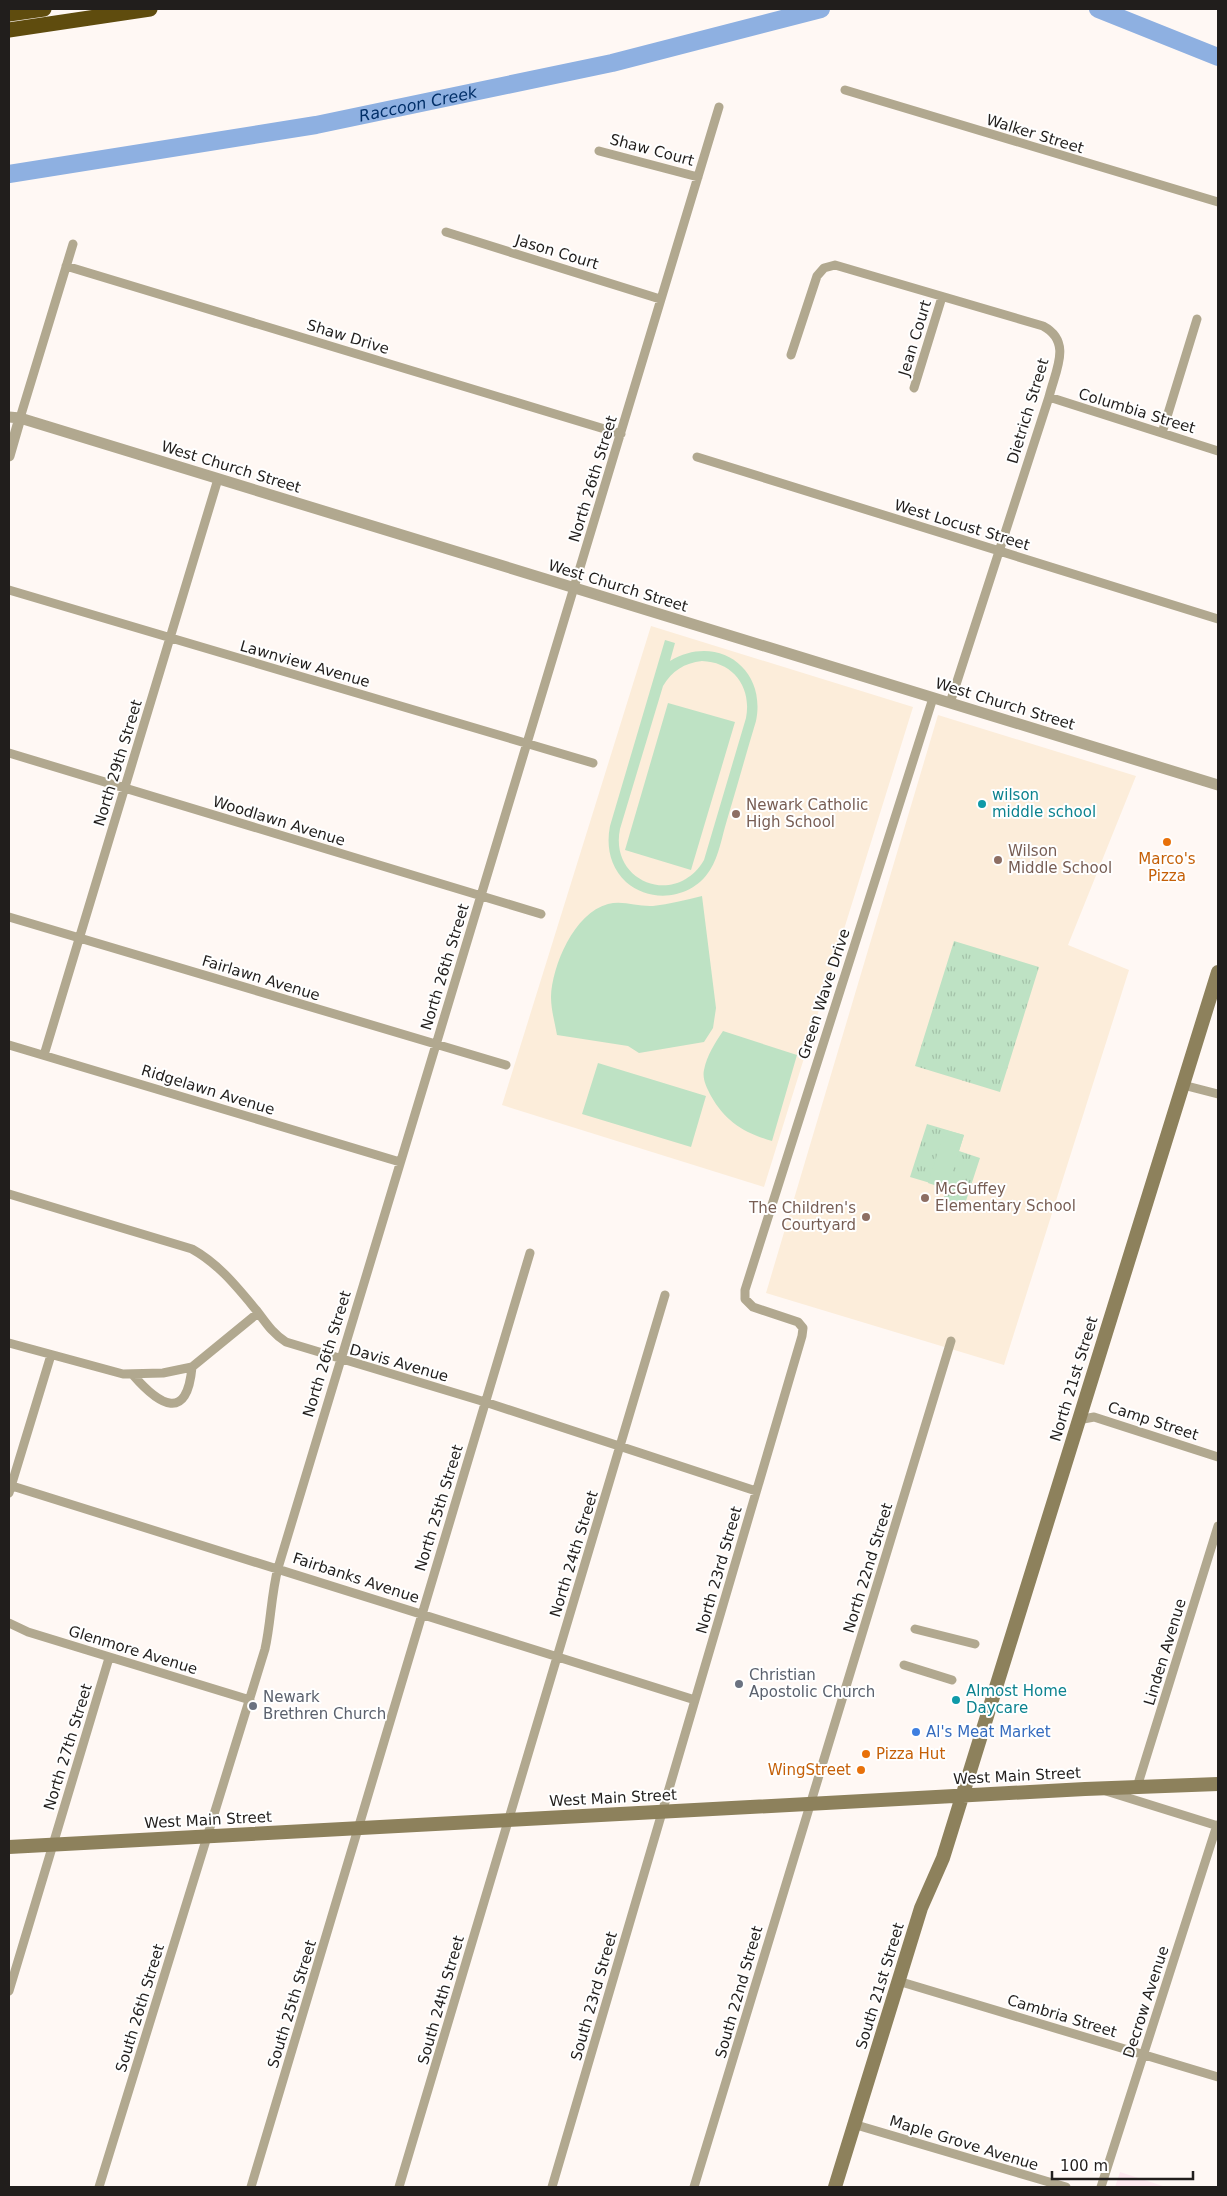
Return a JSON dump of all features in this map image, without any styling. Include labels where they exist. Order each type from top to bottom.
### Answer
[{"type":"highway","points":[[9,14],[44,9]]},
{"type":"highway","points":[[9,30],[150,9]]},
{"type":"main road","name":"North 21st Street","points":[[961,1796],[1218,972]]},
{"type":"main road","name":"West Main Street","points":[[9,1847],[1097,1788],[1218,1784]]},
{"type":"main road","name":"South 21st Street","points":[[835,2187],[921,1908],[943,1858],[961,1796]]},
{"type":"street","name":"Walker Street","points":[[845,90],[1218,202]]},
{"type":"street","name":"North 26th Street","points":[[206,1836],[266,1649],[271,1622],[272,1594],[278,1568],[719,107]]},
{"type":"street","name":"Shaw Court","points":[[600,150],[698,177]]},
{"type":"street","name":"Jason Court","points":[[446,232],[660,299]]},
{"type":"street","points":[[9,456],[15,418],[73,244]]},
{"type":"street","name":"Shaw Drive","points":[[66,266],[621,434]]},
{"type":"street","name":"Dietrich Street","points":[[791,355],[817,276],[820,270],[827,266],[842,266],[1038,324],[1053,332],[1061,346],[1048,397],[950,703]]},
{"type":"street","name":"Jean Court","points":[[914,388],[942,297]]},
{"type":"street","points":[[1162,433],[1197,319]]},
{"type":"street","name":"Columbia Street","points":[[1048,397],[1218,451]]},
{"type":"street","name":"West Church Street","points":[[15,418],[1218,785]]},
{"type":"street","name":"West Locust Street","points":[[697,457],[1218,619]]},
{"type":"street","name":"North 29th Street","points":[[44,1055],[218,479]]},
{"type":"street","name":"Lawnview Avenue","points":[[9,590],[593,763]]},
{"type":"street","name":"Green Wave Drive","points":[[802,1336],[802,1328],[798,1322],[753,1306],[745,1299],[746,1290],[784,1164],[932,698]]},
{"type":"street","name":"Woodlawn Avenue","points":[[9,753],[541,914]]},
{"type":"street","name":"Fairlawn Avenue","points":[[9,917],[506,1064]]},
{"type":"street","name":"Ridgelawn Avenue","points":[[9,1045],[400,1162]]},
{"type":"street","points":[[1183,1085],[1218,1094]]},
{"type":"street","name":"Davis Avenue","points":[[9,1194],[192,1250],[209,1259],[224,1272],[274,1334],[286,1342],[340,1360],[485,1402],[756,1491]]},
{"type":"street","name":"North 25th Street","points":[[358,1828],[530,1253]]},
{"type":"street","name":"North 24th Street","points":[[509,1820],[665,1295]]},
{"type":"street","points":[[9,1343],[133,1375],[163,1373],[192,1367],[258,1313]]},
{"type":"street","name":"North 23rd Street","points":[[662,1812],[802,1336]]},
{"type":"street","name":"North 22nd Street","points":[[810,1804],[951,1341]]},
{"type":"street","points":[[10,1488],[51,1355]]},
{"type":"street","points":[[133,1375],[156,1399],[174,1403],[183,1399],[188,1392],[192,1367]]},
{"type":"street","name":"Camp Street","points":[[1078,1420],[1094,1417],[1218,1457]]},
{"type":"street","name":"Fairbanks Avenue","points":[[10,1488],[278,1568],[695,1700]]},
{"type":"street","name":"Linden Avenue","points":[[1137,1787],[1218,1526]]},
{"type":"street","name":"Glenmore Avenue","points":[[9,1623],[28,1632],[109,1658],[250,1700]]},
{"type":"street","points":[[916,1629],[975,1644]]},
{"type":"street","name":"North 27th Street","points":[[9,1991],[109,1658]]},
{"type":"street","points":[[904,1665],[952,1680]]},
{"type":"street","points":[[1097,1788],[1218,1826]]},
{"type":"street","name":"South 22nd Street","points":[[694,2187],[810,1804]]},
{"type":"street","name":"South 23rd Street","points":[[552,2187],[662,1812]]},
{"type":"street","name":"South 24th Street","points":[[400,2187],[509,1820]]},
{"type":"street","name":"Decrow Avenue","points":[[1101,2187],[1218,1826]]},
{"type":"street","name":"South 25th Street","points":[[251,2187],[358,1828]]},
{"type":"street","name":"South 26th Street","points":[[99,2187],[206,1836]]},
{"type":"street","name":"Cambria Street","points":[[898,1981],[1218,2077]]},
{"type":"street","name":"Maple Grove Avenue","points":[[853,2124],[1066,2187]]},
{"type":"shaded area","name":"Newark Catholic High School","points":[[651,626],[913,707],[764,1187],[502,1105]]},
{"type":"shaded area","points":[[938,715],[1136,776],[1068,945],[1129,970],[1004,1365],[766,1293]]},
{"type":"shaded area","points":[[1120,2172],[1166,2187],[1115,2187]]},
{"type":"green space","points":[[665,640],[675,643],[670,661],[687,653],[704,651],[720,653],[734,660],[746,671],[754,685],[757,702],[756,721],[718,852],[710,870],[693,887],[671,895],[659,896],[636,889],[626,882],[616,870],[610,856],[610,826]],"holes":[[[702,661],[713,662],[731,671],[738,678],[746,696],[747,707],[746,718],[704,860],[692,875],[678,883],[662,885],[647,882],[634,875],[625,863],[619,848],[620,829],[663,686],[670,676],[684,666]]]},
{"type":"green space","points":[[668,703],[735,722],[691,870],[625,850]]},
{"type":"green space","points":[[702,896],[716,1008],[713,1028],[704,1042],[639,1053],[628,1046],[557,1035],[552,1012],[552,984],[567,942],[585,918],[596,909],[608,904],[653,906]]},
{"type":"green space","points":[[954,941],[1039,967],[1000,1092],[915,1066]]},
{"type":"green space","points":[[723,1031],[797,1055],[772,1141],[736,1125],[716,1105],[706,1087],[704,1077],[705,1065]]},
{"type":"green space","points":[[598,1063],[706,1096],[691,1147],[582,1114]]},
{"type":"green space","points":[[927,1124],[964,1135],[959,1151],[980,1158],[963,1210],[942,1203],[947,1188],[910,1177]]},
{"type":"green space","points":[[945,1130],[964,1135],[947,1189],[928,1183]]},
{"type":"waterway","name":"Raccoon Creek","points":[[9,174],[316,125],[612,63],[821,9]]},
{"type":"waterway","name":"Raccoon Creek","points":[[1098,9],[1218,57]]},
{"type":"place","name":"wilson middle school","points":[[982,804]]},
{"type":"place","name":"Newark Catholic High School","points":[[736,814]]},
{"type":"place","name":"Marco's Pizza","points":[[1167,842]]},
{"type":"place","name":"Wilson Middle School","points":[[998,860]]},
{"type":"place","name":"McGuffey Elementary School","points":[[925,1198]]},
{"type":"place","name":"The Children's Courtyard","points":[[866,1217]]},
{"type":"place","name":"Christian Apostolic Church","points":[[739,1684]]},
{"type":"place","name":"Almost Home Daycare","points":[[956,1700]]},
{"type":"place","name":"Newark Brethren Church","points":[[253,1706]]},
{"type":"place","name":"Al's Meat Market","points":[[916,1732]]},
{"type":"place","name":"Pizza Hut","points":[[866,1754]]},
{"type":"place","name":"WingStreet","points":[[861,1770]]}]
